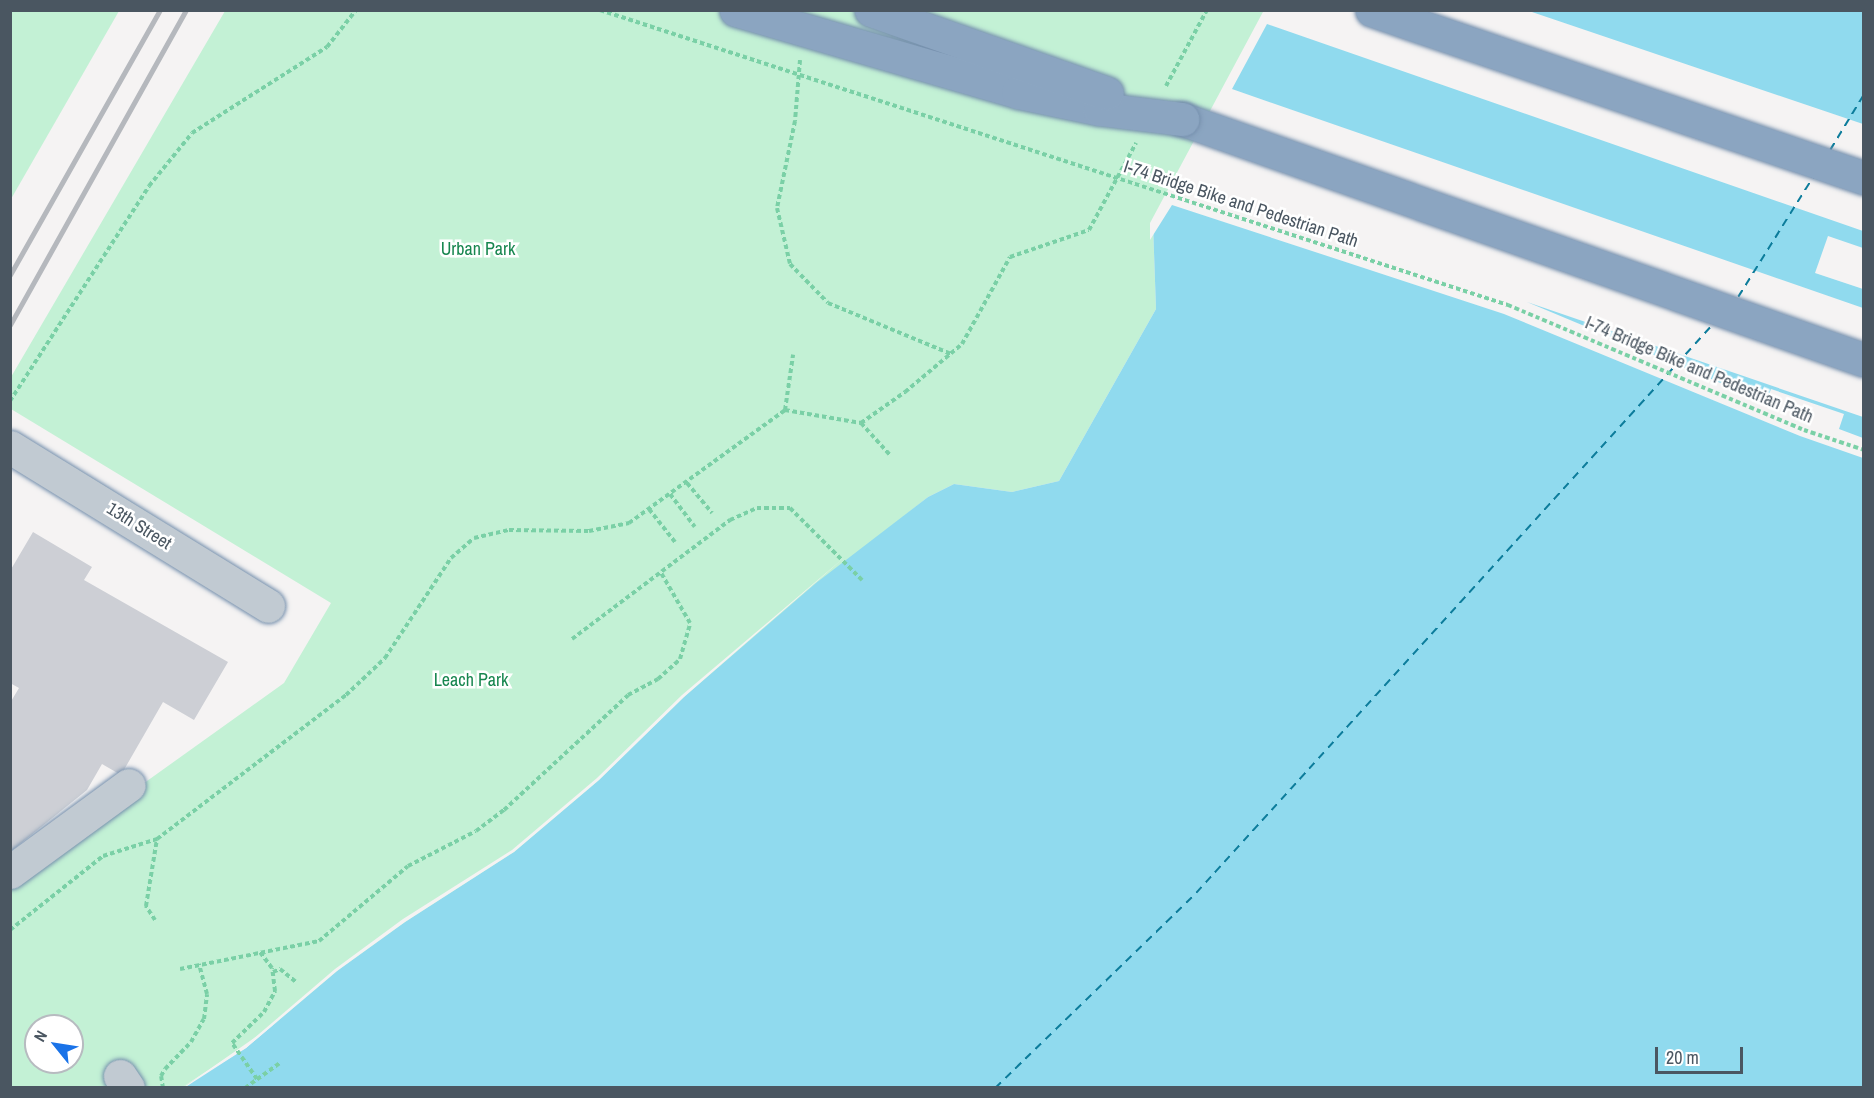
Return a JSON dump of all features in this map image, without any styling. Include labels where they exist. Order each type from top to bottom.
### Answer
[{"type":"highway","points":[[736,10],[1018,92],[1100,109],[1172,107]]},
{"type":"highway","points":[[871,10],[1172,107],[1863,360]]},
{"type":"highway","points":[[1372,10],[1863,178]]},
{"type":"street","name":"13th Street","points":[[10,447],[268,606]]},
{"type":"street","points":[[10,872],[129,785]]},
{"type":"path","points":[[10,401],[149,186],[192,133],[327,47],[356,10]]},
{"type":"path","name":"I-74 Bridge Bike and Pedestrian Path","points":[[600,10],[1508,305],[1804,430],[1863,450]]},
{"type":"path","points":[[1172,107],[1207,10]]},
{"type":"path","points":[[801,48],[795,121],[777,208],[790,264],[828,303],[951,354]]},
{"type":"path","points":[[861,423],[962,344],[1010,257],[1089,230],[1140,136]]},
{"type":"path","points":[[10,930],[104,856],[157,839],[346,695],[385,658],[451,558],[474,538],[509,530],[589,531],[629,523],[785,410],[793,355]]},
{"type":"path","points":[[785,410],[861,423],[890,454]]},
{"type":"path","points":[[687,483],[712,513]]},
{"type":"path","points":[[670,494],[695,526]]},
{"type":"path","points":[[572,639],[730,520],[757,508],[790,508],[862,579]]},
{"type":"path","points":[[649,509],[675,542]]},
{"type":"path","points":[[180,969],[259,950],[319,941],[329,935],[408,866],[476,831],[504,810],[628,695],[671,670],[688,642],[690,623],[660,571]]},
{"type":"path","points":[[155,920],[146,906],[157,839]]},
{"type":"path","points":[[257,1079],[232,1043],[251,1027],[271,1000],[276,980],[259,950]]},
{"type":"path","points":[[163,1088],[161,1076],[165,1068],[191,1042],[204,1019],[207,994],[199,964]]},
{"type":"path","points":[[273,972],[280,969],[297,983]]},
{"type":"path","points":[[245,1088],[281,1062]]},
{"type":"green space","points":[[10,11],[119,11],[11,199]]},
{"type":"green space","name":"Urban Park","points":[[225,11],[1268,11],[1153,224],[1156,309],[1059,481],[1012,492],[954,484],[928,497],[788,608],[896,591],[184,1087],[11,1087],[10,879],[284,683],[331,603],[11,409],[11,377]]},
{"type":"water","points":[[1268,11],[1863,11],[1863,1087],[184,1088],[246,1048],[337,971],[405,922],[514,852],[599,780],[684,697],[816,583],[928,497],[954,484],[1012,492],[1059,481],[1156,309],[1153,224]]},
{"type":"pier","points":[[1264,10],[1529,11],[1863,124],[1863,231],[1267,24],[1232,89],[1863,308],[1863,417],[1527,302],[1766,402],[1771,389],[1844,414],[1839,429],[1863,438],[1863,458],[1800,436],[1504,314],[1172,205],[1150,240],[1150,223]]},
{"type":"pier","points":[[1828,236],[1863,248],[1863,289],[1815,273]]},
{"type":"pier","points":[[846,556],[684,697],[599,780],[514,852],[405,922],[337,971],[246,1048],[181,1088],[245,1046],[335,969],[403,919],[512,850],[597,778],[682,695]]},
{"type":"building","points":[[33,532],[92,567],[84,580],[228,662],[194,720],[163,702],[121,775],[102,764],[87,790],[10,852],[10,703],[19,688],[10,683],[10,571]]},
{"type":"ferry route","points":[[1830,150],[1864,94]]},
{"type":"ferry route","points":[[1738,297],[1813,177]]},
{"type":"ferry route","points":[[995,1088],[1196,893],[1714,323]]},
{"type":"railway","points":[[10,275],[160,10]]},
{"type":"railway","points":[[10,325],[186,10]]},
{"type":"park label","name":"Leach Park","points":[[471,680]]}]
